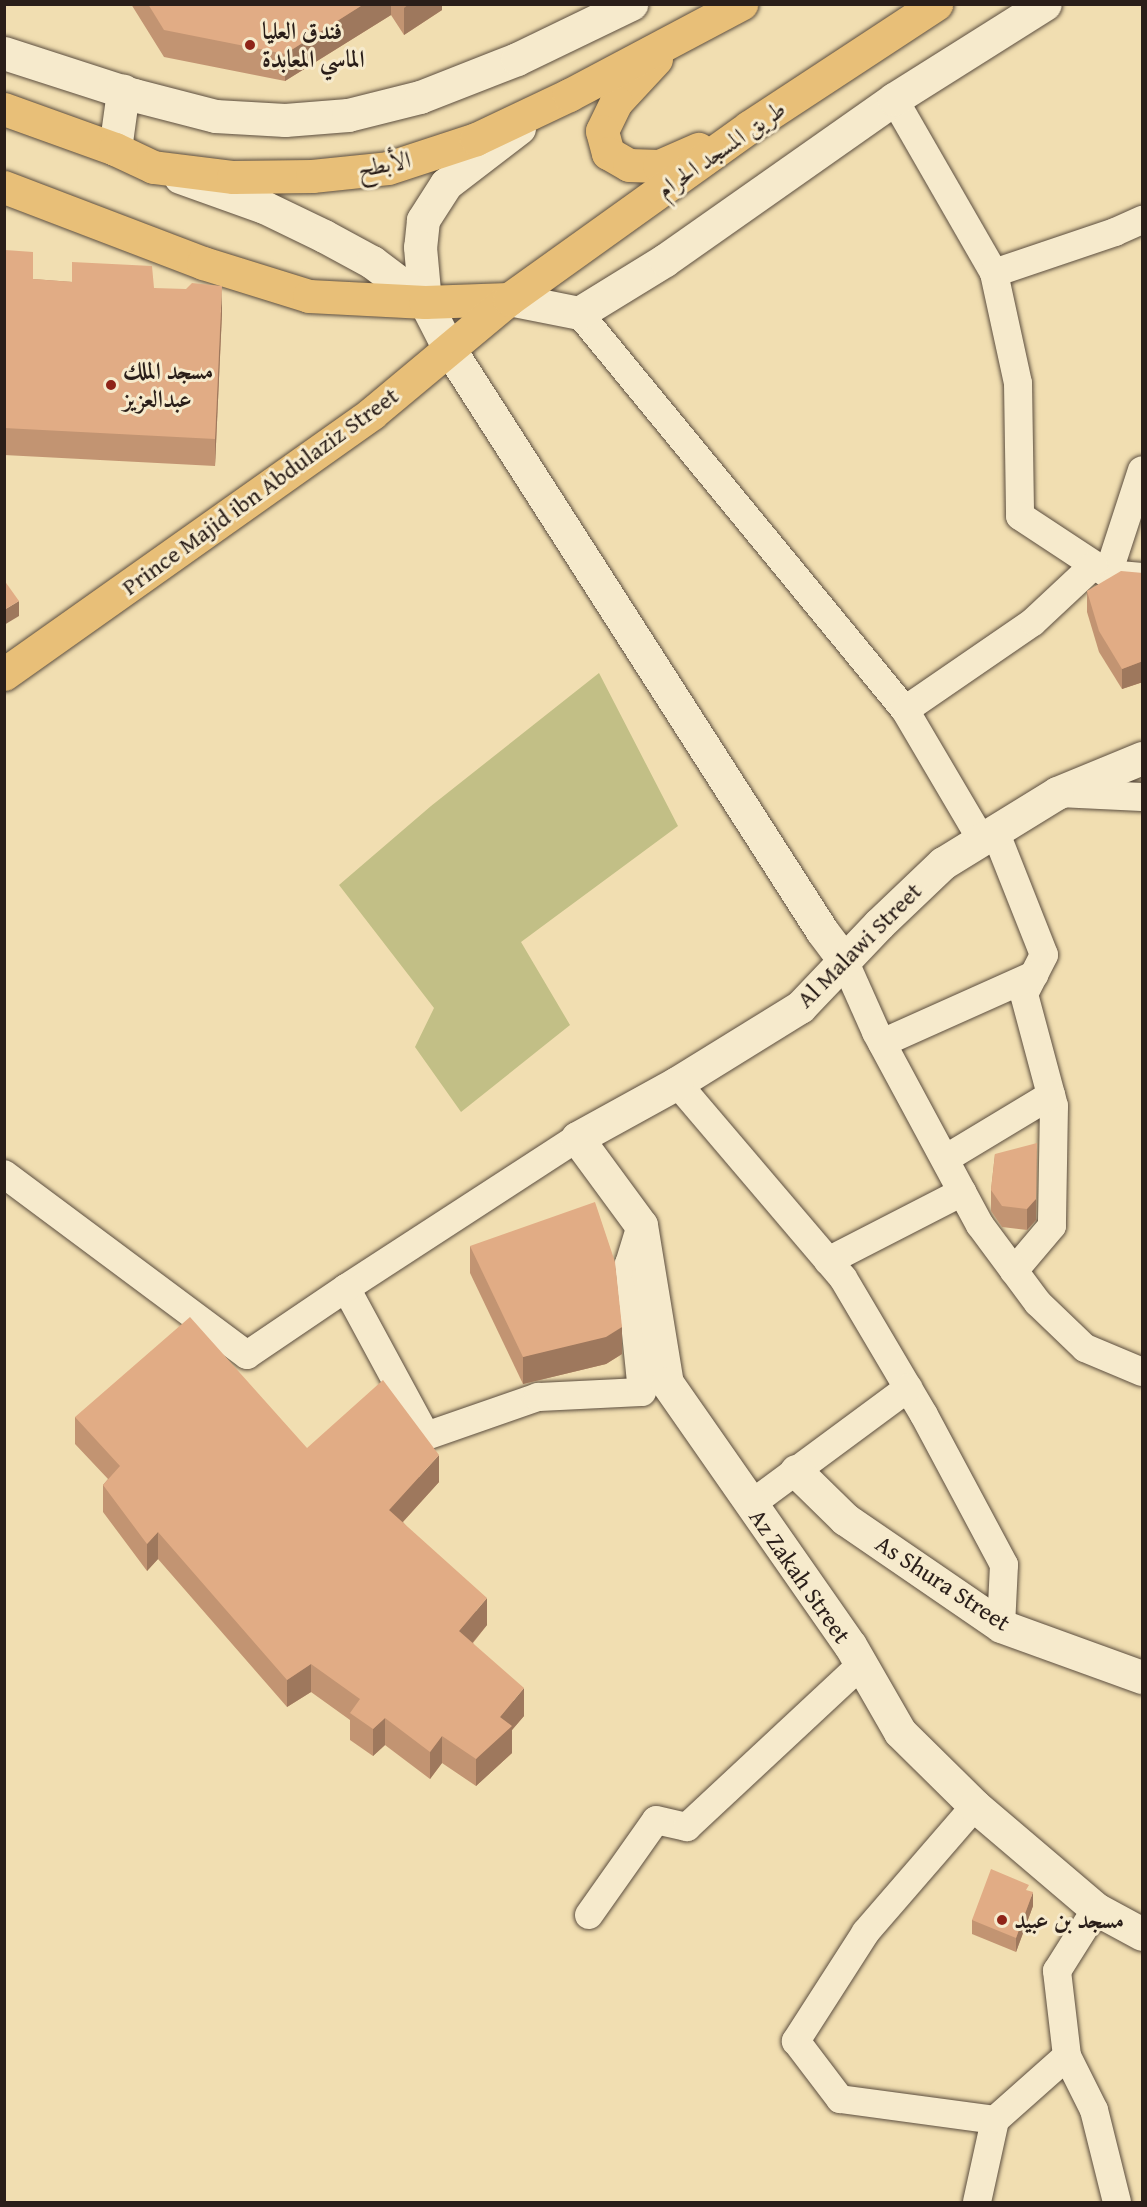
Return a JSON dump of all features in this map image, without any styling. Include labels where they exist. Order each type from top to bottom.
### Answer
[{"type":"main road","name":"طريق المسجد الحرام","points":[[509,299],[749,127],[936,4]]},
{"type":"main road","name":"الأبطح","points":[[4,108],[115,149],[153,166],[233,177],[312,176],[388,168],[476,139],[553,103],[674,40],[728,7]]},
{"type":"main road","points":[[674,40],[616,102],[602,131],[608,153],[629,165],[659,166],[749,127]]},
{"type":"main road","points":[[4,188],[203,263],[309,296],[425,302],[509,299]]},
{"type":"main road","name":"Prince Majid ibn Abdulaziz Street","points":[[4,674],[372,413],[448,347],[509,299]]},
{"type":"street","points":[[4,53],[123,91],[215,116],[285,120],[348,115],[420,97],[517,59],[631,4]]},
{"type":"street","points":[[579,313],[665,260],[894,99],[1045,4]]},
{"type":"street","points":[[115,149],[123,91]]},
{"type":"street","points":[[894,99],[994,273],[1018,383],[1020,516],[1101,569],[1143,577]]},
{"type":"street","points":[[553,103],[446,184],[423,220],[420,247],[425,302],[448,347],[822,931],[844,960],[882,1043],[980,1225],[1038,1303],[1085,1348],[1143,1372]]},
{"type":"street","points":[[153,166],[264,207],[324,236],[372,262],[425,302]]},
{"type":"street","points":[[994,273],[1115,232],[1143,220]]},
{"type":"street","points":[[509,299],[579,313],[905,711],[988,835],[1044,956],[1024,994],[1054,1106],[1052,1226],[1014,1271]]},
{"type":"street","points":[[905,711],[1033,622],[1101,569],[1143,470]]},
{"type":"street","name":"Al Malawi Street","points":[[577,1138],[677,1083],[800,1006],[943,863],[1057,793],[1143,759]]},
{"type":"street","points":[[1057,793],[1143,797]]},
{"type":"street","points":[[882,1043],[1034,975]]},
{"type":"street","points":[[677,1083],[843,1278],[908,1388],[1004,1565],[1001,1626]]},
{"type":"street","points":[[945,1159],[1051,1095]]},
{"type":"street","points":[[4,1174],[247,1355],[346,1287],[577,1138]]},
{"type":"street","name":"Az Zakah Street","points":[[577,1138],[641,1225],[667,1383],[750,1505],[850,1645],[900,1732],[975,1806],[1096,1909],[1143,1934]]},
{"type":"street","points":[[828,1261],[962,1192]]},
{"type":"street","points":[[346,1287],[426,1436],[538,1397],[642,1392],[629,1264],[641,1225]]},
{"type":"street","points":[[750,1505],[908,1388]]},
{"type":"street","name":"As Shura Street","points":[[796,1471],[845,1519],[1001,1626],[1143,1677]]},
{"type":"street","points":[[589,1916],[656,1820],[687,1827],[861,1665]]},
{"type":"street","points":[[975,1806],[866,1932],[796,2041],[840,2099],[995,2121]]},
{"type":"street","points":[[1096,1909],[1057,1971],[1067,2056],[1094,2110],[1116,2202]]},
{"type":"street","points":[[977,2202],[995,2121],[1067,2056]]},
{"type":"shaded area","points":[[599,673],[678,826],[521,942],[570,1025],[461,1112],[415,1047],[434,1008],[339,885],[431,806]]},
{"type":"building","points":[[148,4],[364,4],[285,54],[164,30]]},
{"type":"building","name":"مسجد الملك عبدالعزيز","points":[[5,250],[33,252],[33,279],[72,282],[72,262],[152,266],[154,288],[186,289],[192,283],[222,286],[215,439],[4,428]]},
{"type":"building","points":[[1121,571],[1143,573],[1143,661],[1122,669],[1099,631],[1087,591]]},
{"type":"building","points":[[4,580],[19,601],[4,610]]},
{"type":"building","points":[[1037,1143],[1036,1199],[1027,1209],[1002,1206],[991,1190],[995,1154]]},
{"type":"building","points":[[595,1202],[615,1262],[622,1327],[606,1337],[523,1357],[470,1246]]},
{"type":"building","points":[[190,1317],[307,1448],[383,1380],[439,1455],[389,1510],[487,1598],[459,1631],[524,1688],[500,1717],[512,1726],[476,1759],[442,1736],[430,1752],[385,1718],[373,1729],[350,1713],[360,1699],[311,1664],[287,1680],[158,1532],[147,1544],[103,1485],[120,1466],[75,1417]]},
{"type":"building","name":"مسجد بن عبيد","points":[[991,1869],[1029,1885],[1026,1890],[1033,1892],[1016,1938],[972,1920]]},
{"type":"place","name":"فندق العليا الماسي المعابدة","points":[[250,45]]},
{"type":"place","name":"مسجد الملك عبدالعزيز","points":[[111,385]]},
{"type":"place","name":"مسجد بن عبيد","points":[[1002,1920]]}]
